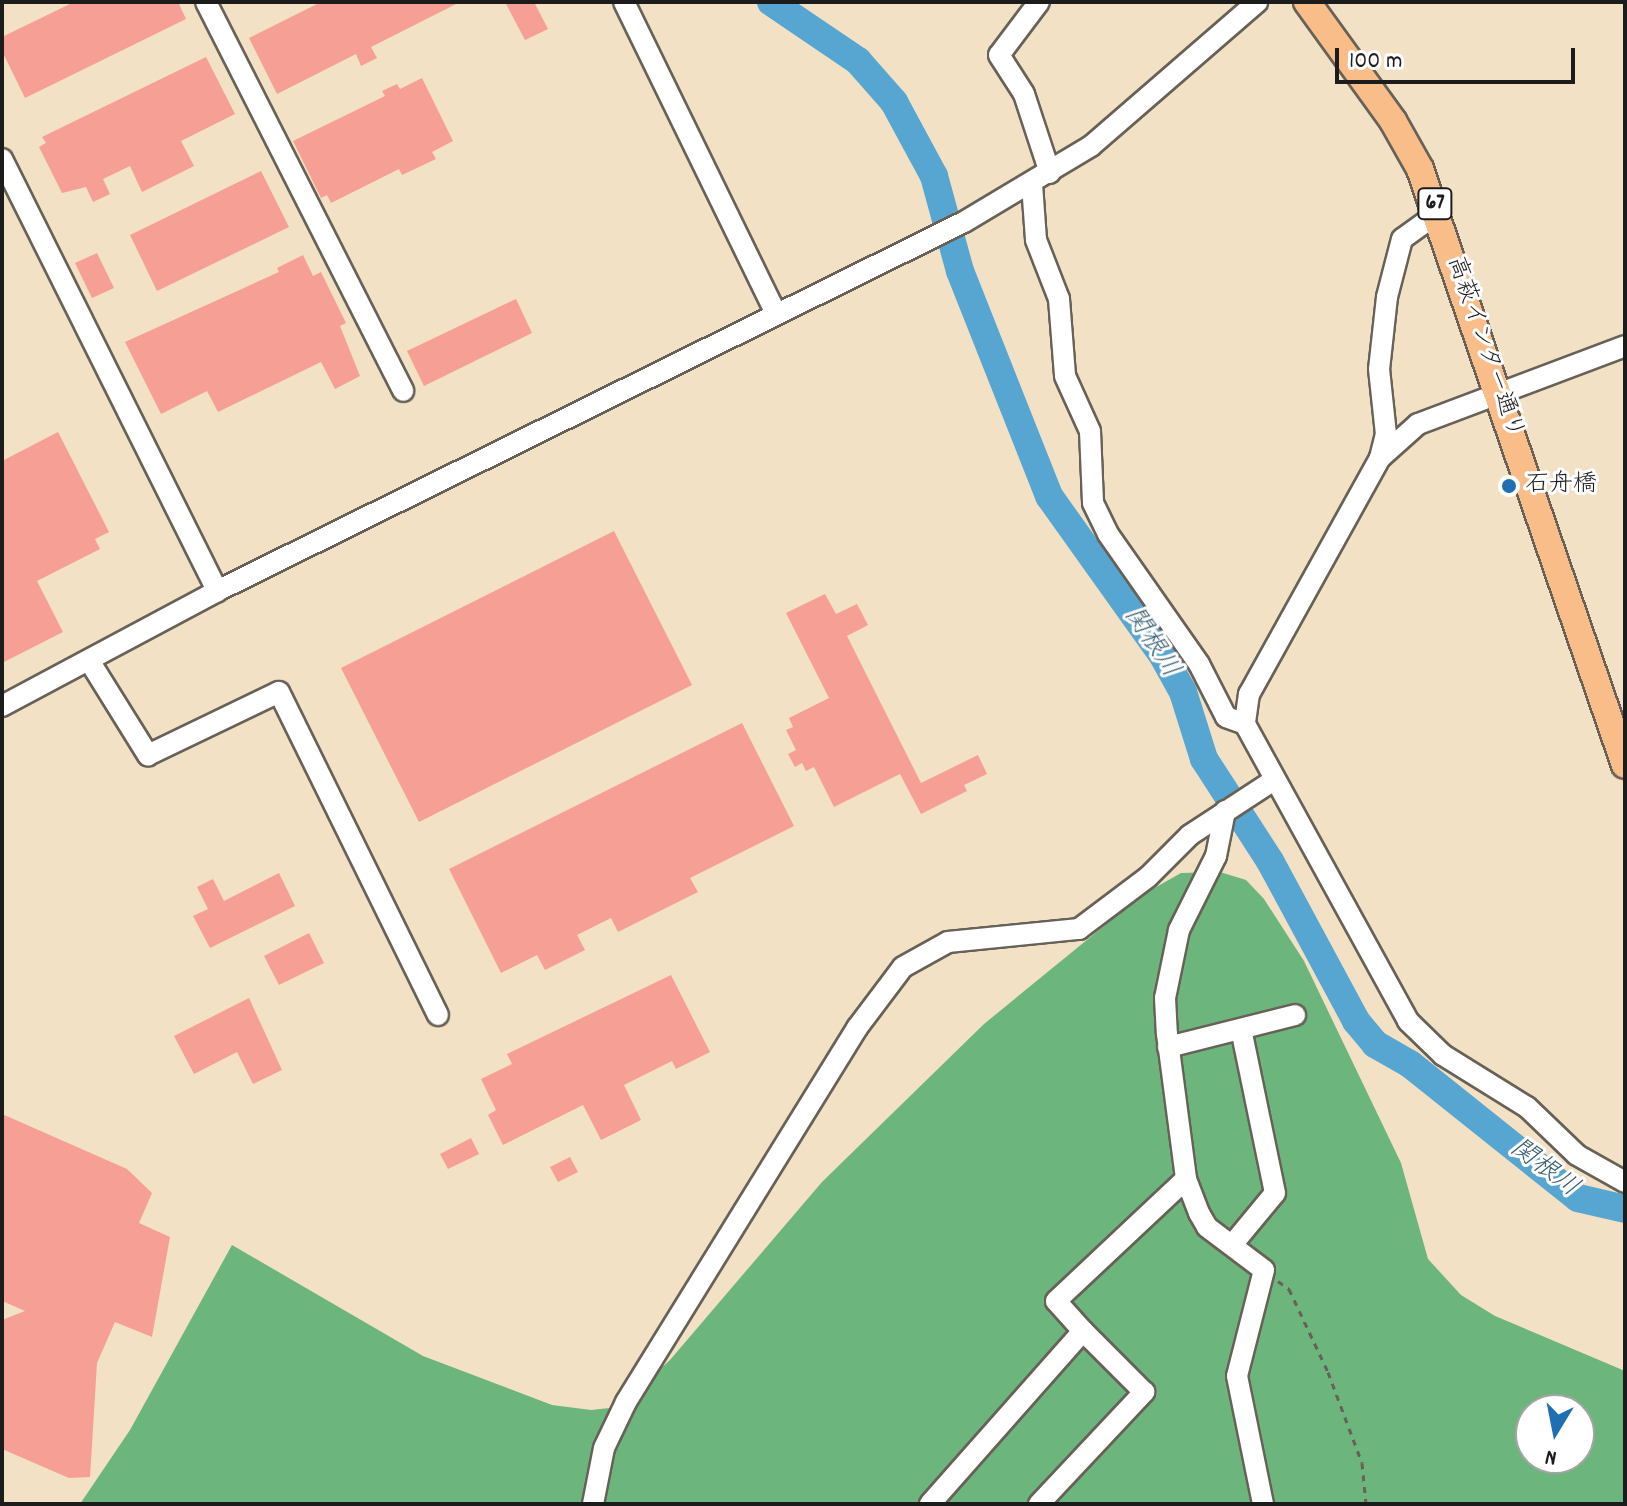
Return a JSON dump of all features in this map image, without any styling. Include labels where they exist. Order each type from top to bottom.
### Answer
[{"type":"main road","name":"高萩インター通り","points":[[1307,2],[1393,121],[1438,213],[1625,765]]},
{"type":"street","points":[[206,2],[403,391]]},
{"type":"street","points":[[624,2],[776,314]]},
{"type":"street","points":[[1039,2],[999,55],[1024,94],[1041,178],[1036,240],[1059,299],[1065,376],[1090,431],[1093,503],[1108,534],[1199,664],[1226,717],[1245,724]]},
{"type":"street","points":[[2,706],[90,662],[217,591],[964,222],[1091,146],[1257,2]]},
{"type":"street","points":[[2,159],[217,591]]},
{"type":"street","points":[[1438,213],[1402,239],[1387,297],[1379,369],[1386,434],[1380,458],[1249,694],[1245,724],[1408,1021],[1428,1043],[1527,1107],[1577,1155],[1625,1182]]},
{"type":"street","points":[[1380,458],[1418,424],[1625,346]]},
{"type":"street","points":[[90,662],[148,755],[279,692],[438,1015]]},
{"type":"street","points":[[593,1504],[604,1448],[626,1402],[707,1263],[883,989],[924,952],[948,942],[1079,929],[1148,877],[1190,835],[1274,780]]},
{"type":"street","points":[[1225,811],[1216,856],[1179,930],[1165,998],[1168,1047],[1186,1179],[1207,1227],[1264,1270],[1237,1376],[1262,1504]]},
{"type":"street","points":[[1168,1047],[1295,1015]]},
{"type":"street","points":[[1232,1245],[1275,1193],[1241,1029]]},
{"type":"street","points":[[1039,1504],[1144,1392],[1056,1301],[1186,1179]]},
{"type":"street","points":[[930,1504],[1083,1331]]},
{"type":"path","points":[[1264,1270],[1289,1289],[1328,1372],[1362,1463],[1366,1504]]},
{"type":"green space","points":[[1220,872],[1246,880],[1264,899],[1304,961],[1401,1163],[1428,1259],[1461,1295],[1495,1316],[1625,1371],[1625,1504],[80,1504],[130,1430],[232,1245],[423,1356],[552,1405],[591,1410],[619,1407],[670,1360],[822,1182],[984,1024],[1142,895],[1181,873]]},
{"type":"building","points":[[74,2],[178,2],[186,19],[25,98],[2,51],[2,37]]},
{"type":"building","points":[[321,2],[460,2],[371,47],[377,58],[361,66],[356,54],[277,94],[249,38]]},
{"type":"building","points":[[505,2],[534,2],[548,29],[525,40]]},
{"type":"building","points":[[206,57],[235,114],[181,141],[194,166],[142,192],[130,166],[103,179],[110,194],[93,202],[86,187],[62,193],[39,147],[46,143],[42,137]]},
{"type":"building","points":[[422,78],[453,141],[432,152],[436,159],[402,175],[399,169],[331,203],[327,195],[321,198],[293,141],[385,96],[382,91],[397,84],[400,89]]},
{"type":"building","points":[[261,171],[289,227],[157,291],[130,235]]},
{"type":"building","points":[[97,253],[114,288],[92,298],[75,263]]},
{"type":"building","points":[[303,255],[313,276],[321,272],[346,323],[340,326],[360,376],[335,389],[321,362],[218,412],[207,391],[161,414],[125,342],[279,272],[277,268]]},
{"type":"building","points":[[516,299],[532,333],[424,386],[407,351]]},
{"type":"building","points":[[58,432],[109,532],[95,539],[100,549],[37,581],[63,632],[2,663],[2,461]]},
{"type":"building","points":[[614,531],[692,685],[419,822],[341,668]]},
{"type":"building","points":[[825,594],[836,614],[857,604],[868,625],[847,636],[921,783],[978,755],[987,774],[964,785],[967,791],[921,814],[900,774],[834,807],[814,767],[806,771],[802,763],[795,767],[788,754],[796,750],[786,730],[793,727],[789,718],[829,698],[786,613]]},
{"type":"building","points":[[742,723],[794,826],[690,878],[698,892],[618,932],[611,918],[577,935],[585,950],[545,970],[537,955],[501,973],[449,869]]},
{"type":"building","points":[[279,873],[295,906],[210,948],[193,916],[208,909],[197,887],[213,879],[224,901]]},
{"type":"building","points":[[309,933],[324,963],[279,985],[264,956]]},
{"type":"building","points":[[671,975],[710,1052],[676,1069],[672,1061],[624,1085],[641,1120],[601,1140],[583,1105],[503,1145],[488,1115],[496,1110],[481,1079],[512,1064],[507,1054]]},
{"type":"building","points":[[249,998],[282,1070],[253,1084],[237,1052],[194,1074],[174,1036]]},
{"type":"building","points":[[2,1114],[127,1169],[152,1193],[139,1223],[170,1237],[152,1337],[115,1322],[97,1363],[90,1477],[69,1478],[2,1449],[2,1320],[25,1311],[2,1301]]},
{"type":"building","points":[[471,1138],[479,1154],[448,1169],[440,1154]]},
{"type":"building","points":[[570,1157],[578,1172],[558,1182],[550,1167]]},
{"type":"waterway","name":"関根川","points":[[771,2],[858,61],[894,102],[934,176],[960,271],[1049,496],[1163,656],[1183,692],[1204,759],[1270,861],[1356,1021],[1375,1044],[1410,1064],[1578,1198],[1625,1209]]},
{"type":"place","name":"石舟橋","points":[[1509,486]]}]
